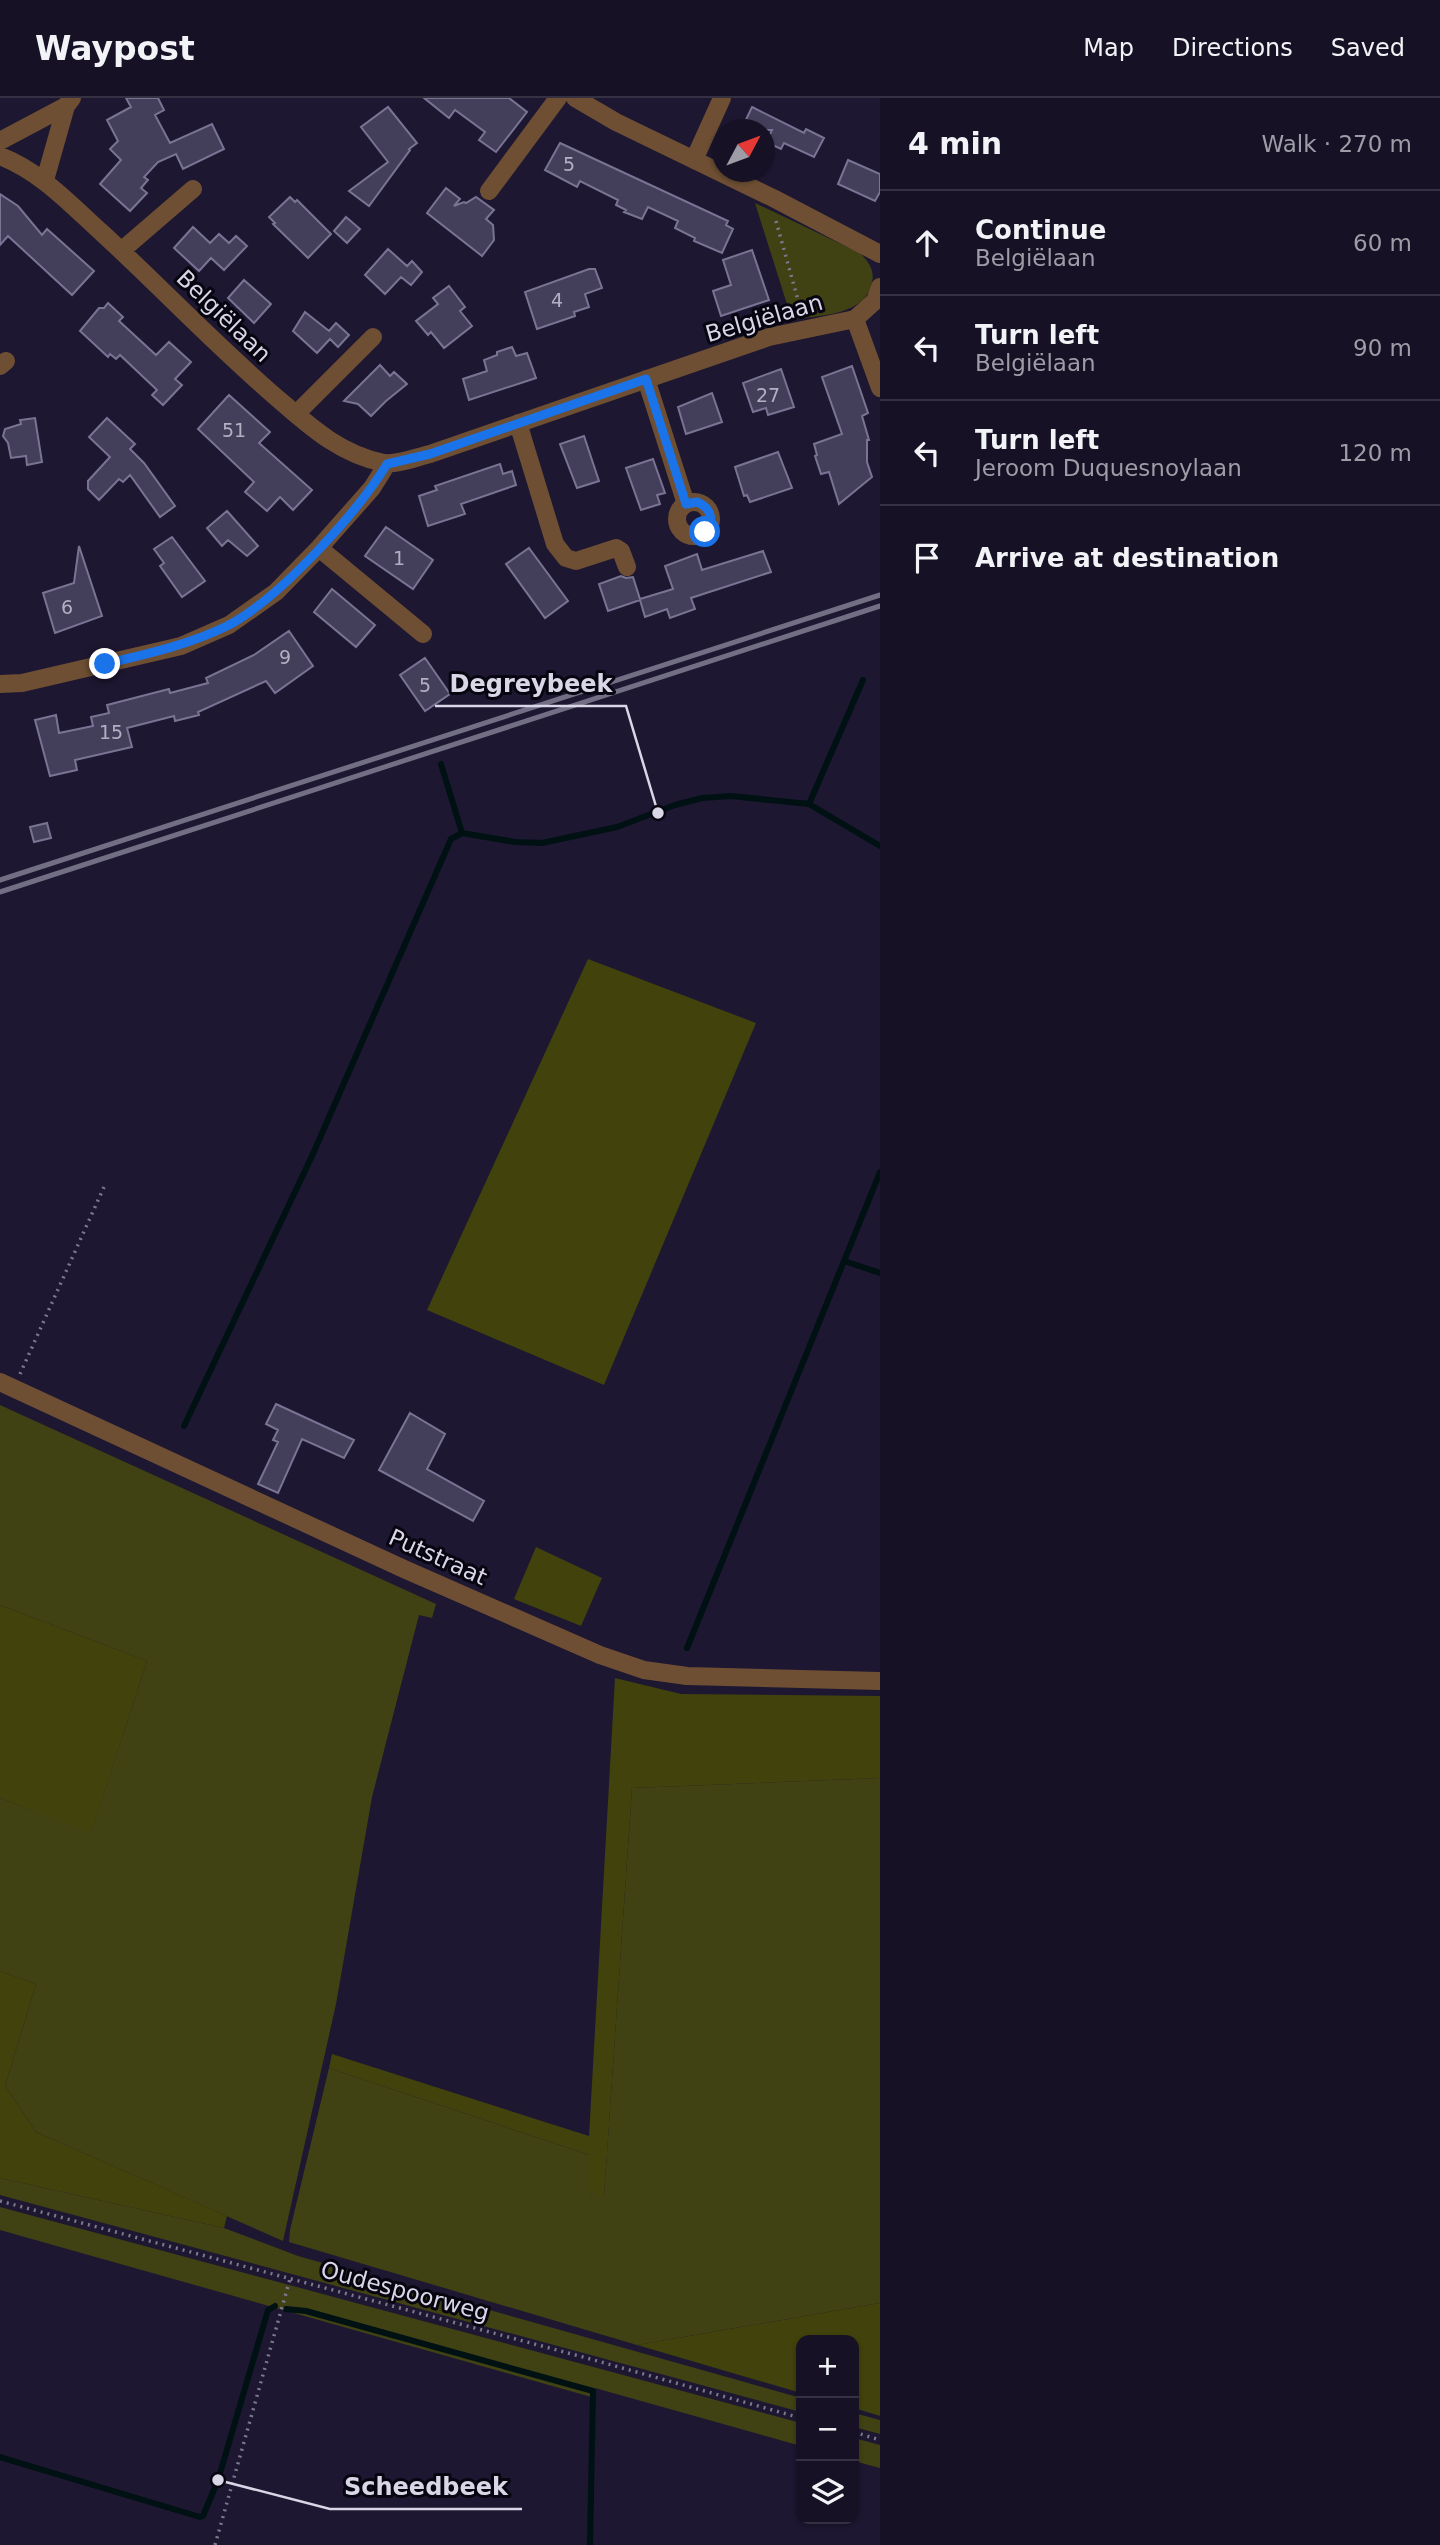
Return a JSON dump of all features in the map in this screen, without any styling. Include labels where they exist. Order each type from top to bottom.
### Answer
[{"type":"street","points":[[489,191],[558,98]]},
{"type":"street","points":[[575,98],[616,122],[773,198],[877,253]]},
{"type":"street","points":[[694,160],[722,98]]},
{"type":"street","points":[[0,141],[67,101]]},
{"type":"street","points":[[45,180],[67,101]]},
{"type":"street","name":"Belgiëlaan","points":[[0,156],[45,180],[234,361],[327,439],[354,455],[387,464],[430,454],[769,337],[855,319],[876,301],[880,288]]},
{"type":"street","points":[[121,251],[193,188]]},
{"type":"street","name":"Belgiëlaan","points":[[855,319],[880,388]]},
{"type":"street","points":[[296,414],[373,337]]},
{"type":"street","points":[[646,379],[686,504]]},
{"type":"street","points":[[518,424],[555,544],[566,558],[576,561],[616,548],[621,551],[627,567]]},
{"type":"street","points":[[0,684],[22,683],[181,646],[229,625],[275,592],[319,548],[372,488],[387,464]]},
{"type":"street","points":[[319,548],[423,634]]},
{"type":"street","name":"Putstraat","points":[[7,1385],[404,1569],[600,1656],[644,1670],[687,1676],[880,1681]]},
{"type":"path","points":[[773,198],[776,220],[806,328]]},
{"type":"path","points":[[7,1385],[104,1187]]},
{"type":"path","name":"Oudespoorweg","points":[[0,2202],[796,2417]]},
{"type":"path","points":[[215,2545],[290,2279]]},
{"type":"path","points":[[859,2434],[880,2440]]},
{"type":"shaded area","points":[[755,203],[860,253],[873,274],[868,293],[861,302],[840,312],[792,320]]},
{"type":"shaded area","points":[[588,959],[756,1023],[604,1385],[427,1310]]},
{"type":"shaded area","points":[[0,1405],[436,1604],[432,1618],[419,1615],[372,1797],[336,2004],[283,2241],[36,2132],[5,2086],[36,1984],[0,1971],[0,1798],[91,1832],[147,1661],[0,1605]]},
{"type":"shaded area","points":[[536,1547],[602,1578],[581,1626],[514,1599]]},
{"type":"shaded area","points":[[0,1605],[147,1661],[91,1833],[0,1798]]},
{"type":"shaded area","points":[[615,1678],[681,1694],[880,1696],[880,1778],[632,1788],[604,2197],[590,2193],[590,2155],[329,2068],[332,2054],[589,2136]]},
{"type":"shaded area","points":[[880,1778],[880,2303],[637,2345],[289,2242],[329,2068],[590,2155],[590,2193],[604,2196],[632,1788]]},
{"type":"shaded area","points":[[0,1971],[36,1984],[5,2086],[36,2132],[227,2216],[224,2228],[0,2178]]},
{"type":"shaded area","points":[[0,2178],[224,2228],[298,2256],[796,2397],[796,2411],[0,2195]]},
{"type":"shaded area","points":[[0,2207],[796,2422],[796,2445],[595,2388],[595,2398],[0,2230]]},
{"type":"shaded area","points":[[880,2303],[880,2416],[859,2410],[859,2335],[796,2335],[796,2392],[637,2345]]},
{"type":"shaded area","points":[[859,2414],[880,2420],[880,2434],[859,2428]]},
{"type":"shaded area","points":[[859,2439],[880,2445],[880,2468],[859,2462]]},
{"type":"building","points":[[126,98],[158,98],[164,110],[155,115],[170,143],[212,124],[224,149],[183,169],[176,154],[158,162],[144,177],[148,180],[141,188],[147,193],[130,211],[100,184],[121,160],[110,149],[118,141],[107,120],[131,107]]},
{"type":"building","points":[[424,98],[509,98],[527,112],[496,152],[479,140],[485,132],[455,110],[449,118]]},
{"type":"building","points":[[388,107],[417,143],[409,149],[369,206],[349,191],[388,162],[361,127]]},
{"type":"building","points":[[752,107],[804,133],[806,129],[824,138],[814,157],[784,143],[781,149],[775,146],[775,119],[746,119]]},
{"type":"building","points":[[560,143],[728,221],[726,225],[733,229],[722,253],[694,241],[695,238],[675,228],[678,221],[648,207],[642,219],[624,212],[626,210],[616,205],[618,200],[580,181],[577,187],[545,170]]},
{"type":"building","points":[[848,160],[880,174],[880,192],[875,201],[838,184]]},
{"type":"building","points":[[446,188],[460,199],[454,206],[476,197],[494,210],[486,219],[493,225],[494,240],[482,256],[427,213]]},
{"type":"building","points":[[0,194],[18,206],[42,235],[47,229],[94,271],[72,295],[8,236],[0,245]]},
{"type":"building","points":[[290,197],[295,202],[297,200],[331,234],[308,258],[269,217]]},
{"type":"building","points":[[346,217],[360,229],[347,243],[334,231]]},
{"type":"building","points":[[193,227],[210,243],[219,234],[229,243],[236,236],[247,246],[224,270],[211,258],[199,271],[174,248]]},
{"type":"building","points":[[388,249],[407,266],[412,261],[422,272],[411,285],[401,277],[385,294],[365,275]]},
{"type":"building","points":[[752,250],[769,300],[721,316],[713,291],[731,285],[723,260]]},
{"type":"building","points":[[595,269],[602,288],[585,294],[589,307],[574,312],[575,316],[537,329],[525,292]]},
{"type":"building","points":[[244,280],[271,304],[254,323],[228,298]]},
{"type":"building","points":[[449,286],[465,307],[460,311],[472,326],[444,348],[431,332],[428,335],[416,321],[438,304],[433,298]]},
{"type":"building","points":[[108,303],[123,317],[119,321],[156,355],[169,342],[191,362],[175,379],[182,385],[163,405],[152,395],[157,390],[120,355],[116,359],[110,354],[108,357],[80,331],[99,308],[104,308]]},
{"type":"building","points":[[305,312],[329,331],[336,323],[349,335],[338,347],[330,339],[317,353],[293,331]]},
{"type":"building","points":[[512,347],[516,356],[527,353],[536,378],[469,400],[463,379],[487,371],[484,360]]},
{"type":"building","points":[[380,365],[390,376],[394,372],[407,384],[371,416],[358,404],[344,401]]},
{"type":"building","points":[[852,366],[868,413],[862,416],[869,440],[867,462],[872,477],[839,504],[829,472],[821,474],[814,444],[842,434],[822,377]]},
{"type":"building","points":[[781,369],[794,407],[768,415],[766,408],[753,412],[743,383]]},
{"type":"building","points":[[712,393],[722,422],[686,434],[678,407]]},
{"type":"building","points":[[229,395],[270,432],[259,443],[312,490],[293,510],[280,497],[267,511],[245,492],[254,482],[198,429]]},
{"type":"building","points":[[35,418],[42,462],[27,465],[26,456],[11,458],[8,443],[3,436],[5,429],[21,424],[20,420]]},
{"type":"building","points":[[107,418],[135,444],[130,449],[144,463],[175,506],[160,517],[130,475],[123,482],[119,479],[99,500],[88,489],[88,481],[110,457],[89,437]]},
{"type":"building","points":[[584,436],[599,481],[577,488],[560,444]]},
{"type":"building","points":[[778,452],[792,488],[750,502],[747,495],[744,496],[735,467]]},
{"type":"building","points":[[653,459],[665,493],[657,495],[660,504],[641,510],[626,468]]},
{"type":"building","points":[[500,464],[503,474],[512,471],[516,485],[461,504],[465,514],[428,526],[419,496],[437,490],[435,486]]},
{"type":"building","points":[[227,511],[258,546],[247,556],[228,540],[222,546],[207,528]]},
{"type":"building","points":[[386,527],[433,560],[413,589],[365,556]]},
{"type":"building","points":[[172,537],[205,581],[182,597],[160,566],[164,563],[154,549]]},
{"type":"building","points":[[79,546],[102,616],[55,633],[43,593],[74,583]]},
{"type":"building","points":[[529,548],[568,601],[545,618],[506,564]]},
{"type":"building","points":[[763,551],[771,572],[691,598],[695,609],[670,618],[667,609],[645,617],[640,600],[608,611],[599,584],[621,576],[633,577],[640,599],[673,589],[665,566],[697,554],[702,570]]},
{"type":"building","points":[[332,589],[375,625],[356,647],[314,612]]},
{"type":"building","points":[[289,631],[313,666],[275,693],[266,681],[198,712],[199,715],[175,721],[174,716],[127,728],[132,747],[75,760],[77,770],[50,776],[35,720],[56,715],[59,733],[93,726],[91,717],[109,713],[107,705],[169,689],[170,693],[208,683],[206,678],[254,655]]},
{"type":"building","points":[[425,658],[450,694],[425,711],[400,675]]},
{"type":"building","points":[[47,823],[51,838],[34,842],[30,827]]},
{"type":"building","points":[[276,1404],[354,1440],[344,1458],[302,1439],[278,1493],[258,1484],[278,1442],[273,1440],[278,1430],[266,1424]]},
{"type":"building","points":[[410,1413],[445,1434],[427,1469],[484,1501],[473,1521],[379,1470]]},
{"type":"waterway","points":[[809,804],[863,680]]},
{"type":"waterway","points":[[441,764],[462,833],[515,842],[542,843],[617,827],[702,798],[731,796],[809,804],[880,846]]},
{"type":"waterway","points":[[184,1426],[312,1156],[451,839],[462,833]]},
{"type":"waterway","points":[[880,1172],[844,1261],[880,1273]]},
{"type":"waterway","points":[[687,1648],[844,1261]]},
{"type":"waterway","points":[[0,2457],[203,2516],[218,2480],[268,2310],[275,2306]]},
{"type":"waterway","points":[[286,2309],[306,2311],[593,2391],[590,2545]]},
{"type":"railway","points":[[0,880],[880,595]]},
{"type":"railway","points":[[0,892],[880,606]]},
{"type":"place","name":"Degreybeek","points":[[658,813]]},
{"type":"place","name":"Scheedbeek","points":[[218,2480]]},
{"type":"route","points":[[105,664],[181,646],[229,625],[275,592],[319,548],[372,488],[387,464],[430,454],[646,379],[686,504],[703,504],[710,513],[710,526],[705,532]]}]
